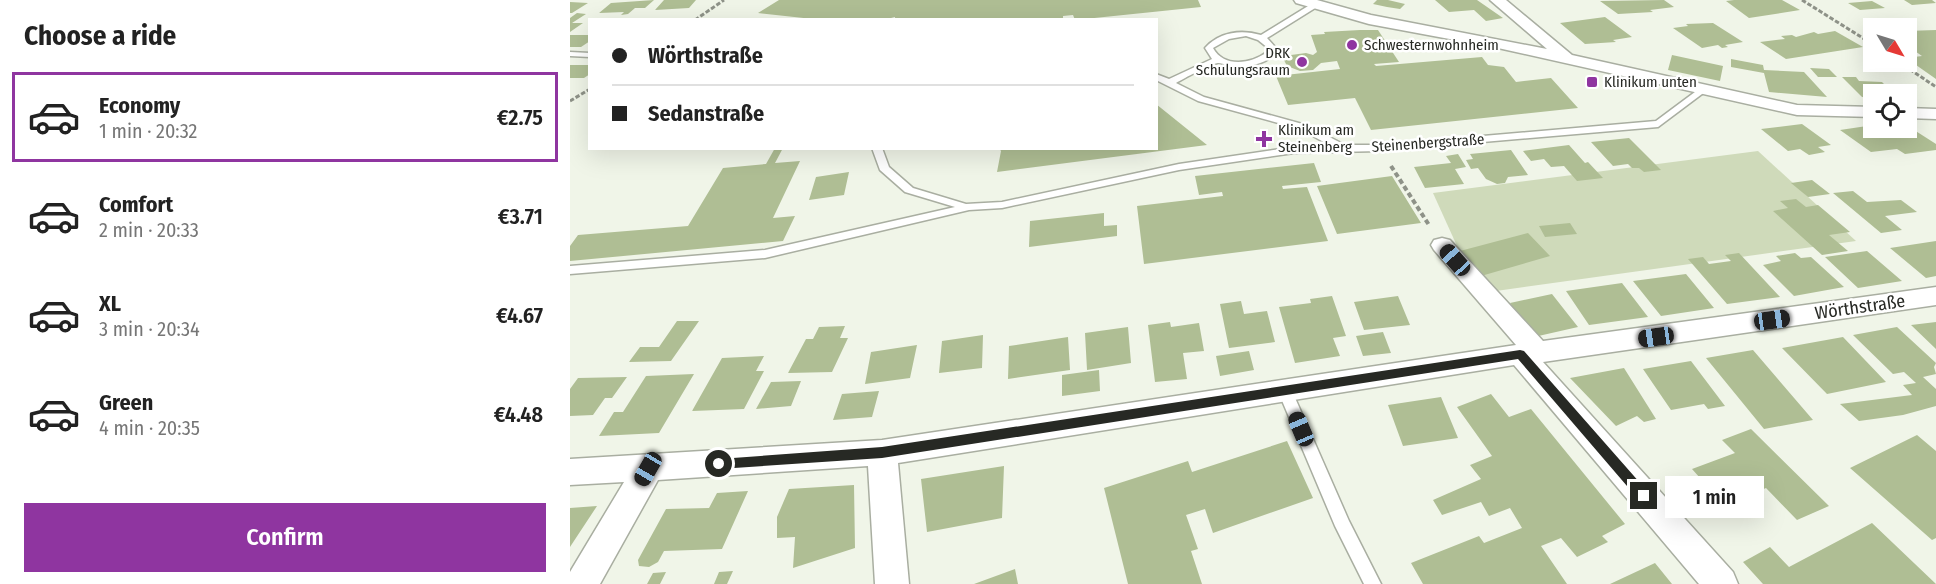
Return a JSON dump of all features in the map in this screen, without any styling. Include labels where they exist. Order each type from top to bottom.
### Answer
[{"type":"street","points":[[1497,0],[1568,59]]},
{"type":"street","points":[[1308,2],[1369,19],[1568,59],[1702,91],[1797,110],[1863,112]]},
{"type":"street","points":[[1917,113],[1936,114]]},
{"type":"street","points":[[1442,245],[1529,354],[1721,584]]},
{"type":"street","name":"Wörthstraße","points":[[570,472],[882,453],[1529,354],[1936,297]]},
{"type":"street","points":[[882,453],[892,584]]},
{"type":"street","points":[[582,584],[648,469]]},
{"type":"lane","points":[[1262,38],[1308,2]]},
{"type":"lane","points":[[1239,34],[1262,38],[1272,48],[1266,58],[1255,62],[1240,64],[1218,59],[1211,54],[1209,48],[1217,39],[1239,34]]},
{"type":"lane","points":[[570,54],[588,55]]},
{"type":"lane","points":[[1170,82],[1218,59]]},
{"type":"lane","name":"Steinenbergstraße","points":[[1158,77],[1201,99],[1303,127],[1344,148],[1379,148],[1658,123],[1702,91]]},
{"type":"lane","points":[[570,270],[765,254],[966,207],[1002,206],[1179,167],[1294,150],[1344,148]]},
{"type":"lane","points":[[878,150],[884,168],[909,190],[966,207]]},
{"type":"lane","points":[[1285,391],[1343,526],[1373,584]]},
{"type":"path","points":[[698,18],[724,0]]},
{"type":"path","points":[[1802,0],[1863,38]]},
{"type":"path","points":[[1914,72],[1936,87]]},
{"type":"path","points":[[570,101],[588,90]]},
{"type":"path","points":[[1406,187],[1442,245]]},
{"type":"green space","points":[[1758,151],[1856,241],[1496,291],[1457,246],[1433,193]]},
{"type":"building","points":[[654,0],[645,8],[635,8],[628,14],[621,15],[624,12],[599,13],[611,3]]},
{"type":"building","points":[[664,0],[696,0],[689,8],[655,10]]},
{"type":"building","points":[[779,0],[1198,0],[1201,7],[1094,18],[1074,18],[1073,15],[1063,16],[1063,18],[804,18],[758,13]]},
{"type":"building","points":[[1377,0],[1405,4],[1400,9],[1373,4]]},
{"type":"building","points":[[1435,0],[1477,0],[1503,18],[1486,21],[1474,10],[1449,12]]},
{"type":"building","points":[[1664,0],[1674,7],[1650,10],[1653,12],[1618,14],[1600,1]]},
{"type":"building","points":[[1782,0],[1800,10],[1749,18],[1726,1]]},
{"type":"building","points":[[1904,0],[1932,0],[1936,3],[1912,5]]},
{"type":"building","points":[[1872,1],[1885,8],[1860,10],[1848,3]]},
{"type":"building","points":[[570,2],[588,3],[570,13]]},
{"type":"building","points":[[577,13],[586,14],[572,23],[583,23],[570,32],[570,18]]},
{"type":"building","points":[[1605,17],[1632,37],[1613,40],[1616,42],[1585,44],[1560,23]]},
{"type":"building","points":[[1713,23],[1743,42],[1725,45],[1728,47],[1722,48],[1718,45],[1702,48],[1673,28],[1688,26],[1686,24]]},
{"type":"building","points":[[1378,30],[1399,62],[1374,64],[1376,66],[1482,57],[1488,65],[1504,67],[1516,82],[1551,78],[1578,108],[1371,130],[1355,98],[1288,105],[1276,76],[1340,69],[1337,61],[1321,63],[1313,70],[1300,71],[1287,66],[1284,60],[1291,55],[1306,53],[1313,55],[1317,52],[1311,35]]},
{"type":"building","points":[[1936,30],[1936,79],[1917,66],[1917,57],[1922,56],[1917,53],[1917,31]]},
{"type":"building","points":[[1835,31],[1863,47],[1786,59],[1760,42],[1785,39],[1781,36],[1796,37],[1814,32],[1818,34]]},
{"type":"building","points":[[570,35],[588,35],[588,42],[581,47],[570,47]]},
{"type":"building","points":[[1672,55],[1723,66],[1720,81],[1668,70]]},
{"type":"building","points":[[1731,59],[1763,65],[1764,70],[1804,72],[1827,97],[1769,92],[1764,73],[1731,67]]},
{"type":"building","points":[[570,65],[588,65],[588,75],[584,78],[570,78]]},
{"type":"building","points":[[1810,68],[1829,69],[1837,77],[1818,77]]},
{"type":"building","points":[[1842,77],[1856,77],[1859,81],[1884,84],[1863,84],[1862,97]]},
{"type":"building","points":[[1158,106],[1207,145],[997,172],[1001,151],[1158,150]]},
{"type":"building","points":[[1802,124],[1831,145],[1818,147],[1825,152],[1809,155],[1800,149],[1788,151],[1761,129]]},
{"type":"building","points":[[1863,127],[1863,138],[1917,138],[1917,132],[1936,144],[1936,150],[1905,154],[1897,149],[1871,152],[1840,130]]},
{"type":"building","points":[[1629,138],[1661,170],[1644,172],[1628,164],[1613,166],[1591,142]]},
{"type":"building","points":[[1569,145],[1603,178],[1577,181],[1564,166],[1551,167],[1544,159],[1531,161],[1523,151]]},
{"type":"building","points":[[774,150],[782,150],[775,163],[800,161],[773,218],[795,216],[783,241],[570,261],[570,246],[578,235],[688,226],[723,168],[766,164]]},
{"type":"building","points":[[1511,150],[1528,175],[1508,177],[1505,183],[1497,184],[1486,179],[1478,168],[1471,169],[1466,160],[1473,159],[1470,154]]},
{"type":"building","points":[[1458,154],[1466,167],[1455,169],[1464,184],[1425,188],[1414,167],[1451,163],[1446,156]]},
{"type":"building","points":[[1314,163],[1321,182],[1282,186],[1283,189],[1307,187],[1328,241],[1144,264],[1137,206],[1223,196],[1222,192],[1199,195],[1195,176]]},
{"type":"building","points":[[849,172],[844,195],[809,200],[816,177]]},
{"type":"building","points":[[1392,176],[1421,223],[1337,234],[1317,186]]},
{"type":"building","points":[[1812,180],[1830,194],[1808,197],[1791,183]]},
{"type":"building","points":[[1853,191],[1867,202],[1901,200],[1917,212],[1885,216],[1902,230],[1881,233],[1833,193]]},
{"type":"building","points":[[1796,199],[1806,207],[1818,205],[1850,232],[1829,235],[1848,251],[1822,255],[1773,211],[1788,208],[1780,201]]},
{"type":"building","points":[[1104,213],[1104,226],[1117,225],[1117,236],[1029,247],[1030,221]]},
{"type":"building","points":[[1570,223],[1577,234],[1545,237],[1539,226]]},
{"type":"building","points":[[1528,233],[1550,256],[1481,276],[1460,251]]},
{"type":"building","points":[[1936,241],[1936,276],[1926,278],[1890,248]]},
{"type":"building","points":[[1867,251],[1902,281],[1858,288],[1825,257]]},
{"type":"building","points":[[1739,253],[1780,297],[1727,304],[1688,259],[1703,257],[1709,264],[1731,261],[1725,255]]},
{"type":"building","points":[[1795,253],[1801,258],[1811,257],[1844,287],[1794,296],[1763,265],[1781,261],[1776,256]]},
{"type":"building","points":[[1686,274],[1714,308],[1661,316],[1633,281]]},
{"type":"building","points":[[1622,283],[1648,317],[1589,325],[1566,291]]},
{"type":"building","points":[[1552,294],[1578,327],[1534,337],[1510,303]]},
{"type":"building","points":[[1332,296],[1346,336],[1333,338],[1340,356],[1295,363],[1279,307],[1311,303],[1310,299]]},
{"type":"building","points":[[1398,296],[1410,325],[1364,330],[1354,302]]},
{"type":"building","points":[[1241,301],[1244,314],[1267,311],[1275,342],[1229,348],[1220,304]]},
{"type":"building","points":[[677,321],[699,321],[671,361],[629,362],[640,347],[659,347]]},
{"type":"building","points":[[1170,322],[1171,327],[1199,323],[1204,351],[1183,353],[1187,379],[1155,382],[1148,325]]},
{"type":"building","points":[[1936,322],[1936,349],[1911,325]]},
{"type":"building","points":[[845,326],[840,338],[848,338],[832,372],[788,373],[806,339],[813,339],[819,327]]},
{"type":"building","points":[[1128,327],[1131,363],[1087,370],[1085,333]]},
{"type":"building","points":[[1897,327],[1936,363],[1934,367],[1936,374],[1923,377],[1936,389],[1936,406],[1903,415],[1859,421],[1840,404],[1912,395],[1903,385],[1916,383],[1904,372],[1893,374],[1853,335]]},
{"type":"building","points":[[1383,332],[1391,353],[1363,356],[1356,336]]},
{"type":"building","points":[[983,335],[982,368],[939,373],[942,341]]},
{"type":"building","points":[[1068,337],[1070,370],[1008,379],[1009,346]]},
{"type":"building","points":[[1843,337],[1886,382],[1827,394],[1782,348]]},
{"type":"building","points":[[917,345],[910,378],[865,384],[871,352]]},
{"type":"building","points":[[1753,350],[1813,420],[1764,429],[1706,358]]},
{"type":"building","points":[[1249,351],[1254,370],[1220,376],[1216,356]]},
{"type":"building","points":[[764,356],[756,371],[764,371],[744,409],[692,411],[722,358]]},
{"type":"building","points":[[1691,361],[1725,406],[1708,409],[1704,404],[1671,410],[1643,369]]},
{"type":"building","points":[[1624,368],[1656,419],[1644,422],[1637,416],[1616,426],[1570,378]]},
{"type":"building","points":[[1099,370],[1100,391],[1062,396],[1062,375]]},
{"type":"building","points":[[694,374],[659,433],[599,436],[614,412],[623,412],[646,376]]},
{"type":"building","points":[[627,377],[612,398],[605,398],[593,415],[570,416],[570,389],[578,378]]},
{"type":"building","points":[[801,381],[791,406],[756,409],[771,382]]},
{"type":"building","points":[[879,391],[872,417],[833,420],[842,394]]},
{"type":"building","points":[[1491,394],[1509,417],[1531,409],[1625,524],[1602,536],[1608,542],[1577,557],[1561,538],[1541,546],[1567,584],[1423,584],[1411,563],[1479,536],[1484,543],[1522,528],[1510,508],[1489,516],[1481,502],[1442,515],[1433,500],[1481,479],[1470,465],[1492,456],[1457,407]]},
{"type":"building","points":[[1441,397],[1458,438],[1403,446],[1388,405]]},
{"type":"building","points":[[1751,429],[1829,506],[1797,520],[1766,488],[1725,506],[1692,469],[1735,453],[1722,440]]},
{"type":"building","points":[[1917,435],[1936,451],[1936,538],[1932,540],[1850,468]]},
{"type":"building","points":[[1287,441],[1313,498],[1213,533],[1205,509],[1186,515],[1198,549],[1191,551],[1202,584],[1128,584],[1104,488],[1188,461],[1192,472]]},
{"type":"building","points":[[1004,466],[1002,518],[927,532],[921,479]]},
{"type":"building","points":[[854,485],[855,548],[793,568],[795,537],[777,538],[777,517],[789,489]]},
{"type":"building","points":[[748,491],[722,549],[664,551],[658,562],[649,567],[639,566],[638,560],[666,509],[709,508],[717,493]]},
{"type":"building","points":[[597,506],[570,547],[570,508]]},
{"type":"building","points":[[1872,523],[1936,584],[1763,584],[1743,562],[1770,547],[1789,567]]},
{"type":"building","points":[[1655,563],[1672,584],[1610,584]]},
{"type":"building","points":[[1015,569],[1018,584],[974,584]]},
{"type":"building","points":[[733,571],[727,584],[714,584],[719,572]]},
{"type":"building","points":[[666,572],[660,584],[647,584],[653,573]]},
{"type":"place","name":"Schwesternwohnheim","points":[[1352,45]]},
{"type":"place","name":"DRK Schulungsraum","points":[[1302,62]]},
{"type":"place","name":"Klinikum unten","points":[[1592,82]]},
{"type":"place","name":"Klinikum am Steinenberg","points":[[1264,139]]},
{"type":"route","points":[[719,464],[882,453],[1520,354],[1644,496]]}]
